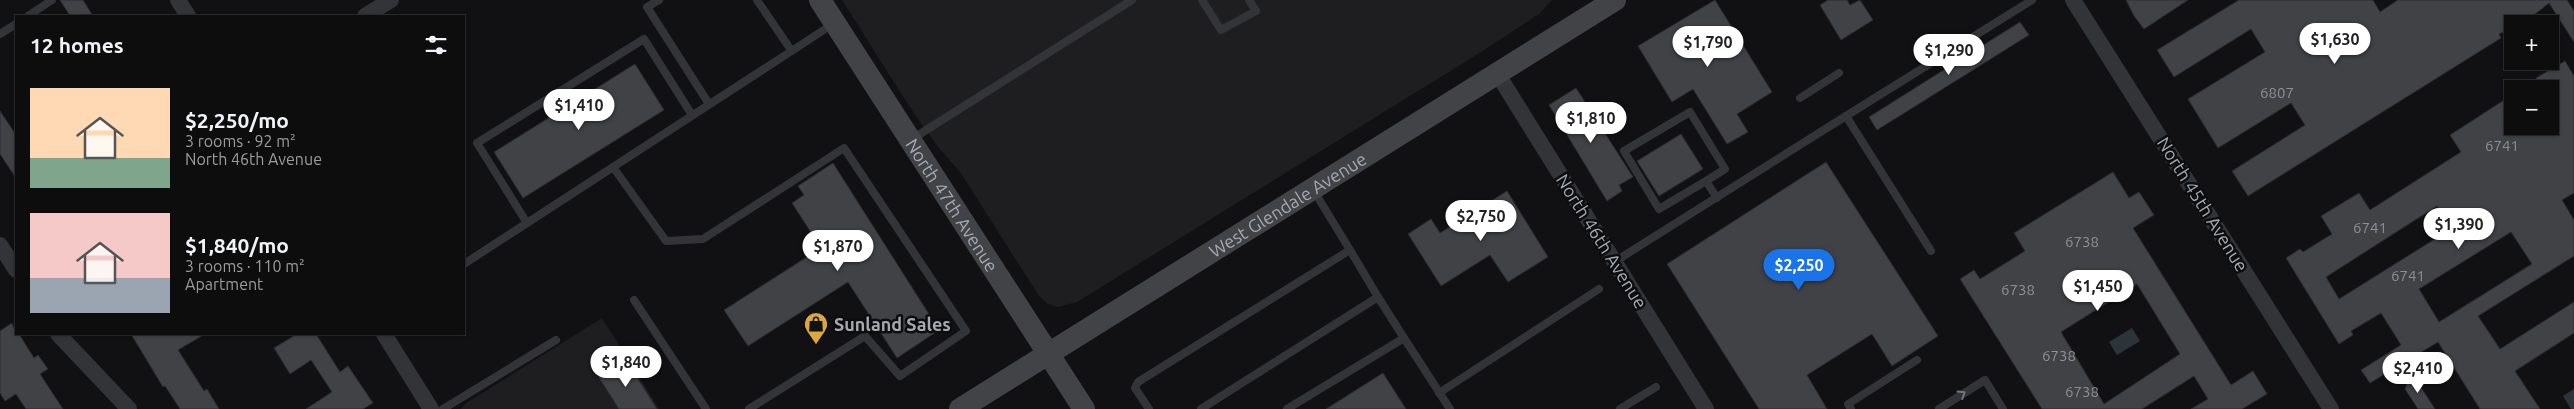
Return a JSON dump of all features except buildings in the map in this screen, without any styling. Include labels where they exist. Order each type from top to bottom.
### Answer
[{"type":"main road","name":"North 47th Avenue","points":[[820,0],[1084,409]]},
{"type":"main road","name":"West Glendale Avenue","points":[[960,409],[1615,0]]},
{"type":"street","points":[[178,0],[187,15]]},
{"type":"street","points":[[367,15],[391,0]]},
{"type":"street","name":"North 45th Avenue","points":[[2074,0],[2331,409]]},
{"type":"street","name":"North 46th Avenue","points":[[1497,74],[1706,409]]},
{"type":"street","points":[[0,245],[15,268]]},
{"type":"street","points":[[59,335],[129,409]]},
{"type":"street","points":[[385,335],[431,409]]},
{"type":"lane","points":[[30,15],[52,0]]},
{"type":"lane","points":[[659,0],[647,8],[709,104]]},
{"type":"lane","points":[[757,0],[792,50]]},
{"type":"lane","points":[[911,140],[1132,0]]},
{"type":"lane","points":[[1202,0],[1221,30],[1256,11],[1249,0]]},
{"type":"lane","points":[[1614,262],[2032,0]]},
{"type":"lane","points":[[465,263],[834,22]]},
{"type":"lane","points":[[0,34],[15,25]]},
{"type":"lane","points":[[527,223],[476,142],[644,39],[692,115]]},
{"type":"lane","points":[[1800,98],[1839,73]]},
{"type":"lane","points":[[1690,112],[1725,169],[1706,181],[1659,209],[1624,151],[1690,112]]},
{"type":"lane","points":[[1846,116],[1931,252]]},
{"type":"lane","points":[[613,167],[666,240],[704,239],[844,148],[966,331],[900,376],[865,336],[750,409]]},
{"type":"lane","points":[[1706,181],[1716,198]]},
{"type":"lane","points":[[1313,189],[1378,297],[1450,409]]},
{"type":"lane","points":[[1148,409],[1136,388],[1138,382],[1350,250]]},
{"type":"lane","points":[[1439,392],[1599,289]]},
{"type":"lane","points":[[1201,409],[1378,297]]},
{"type":"lane","points":[[634,300],[706,409]]},
{"type":"lane","points":[[1287,409],[1404,338]]},
{"type":"lane","points":[[443,409],[556,340]]},
{"type":"lane","points":[[1851,409],[1848,404],[1917,360]]},
{"type":"lane","points":[[1939,409],[1985,380],[2003,409]]},
{"type":"lane","points":[[1620,409],[1656,387]]},
{"type":"shaded area","points":[[842,0],[1552,0],[1539,14],[1481,52],[1077,302],[1058,307],[1048,304],[1039,296],[960,172],[938,147],[909,106]]},
{"type":"shaded area","points":[[602,318],[659,409],[461,409],[468,402]]},
{"type":"shaded area","points":[[2132,328],[2140,341],[2117,355],[2109,342]]},
{"type":"shaded area","points":[[2574,389],[2574,409],[2571,409],[2563,396]]},
{"type":"place","name":"Sunland Sales","points":[[816,345]]}]
